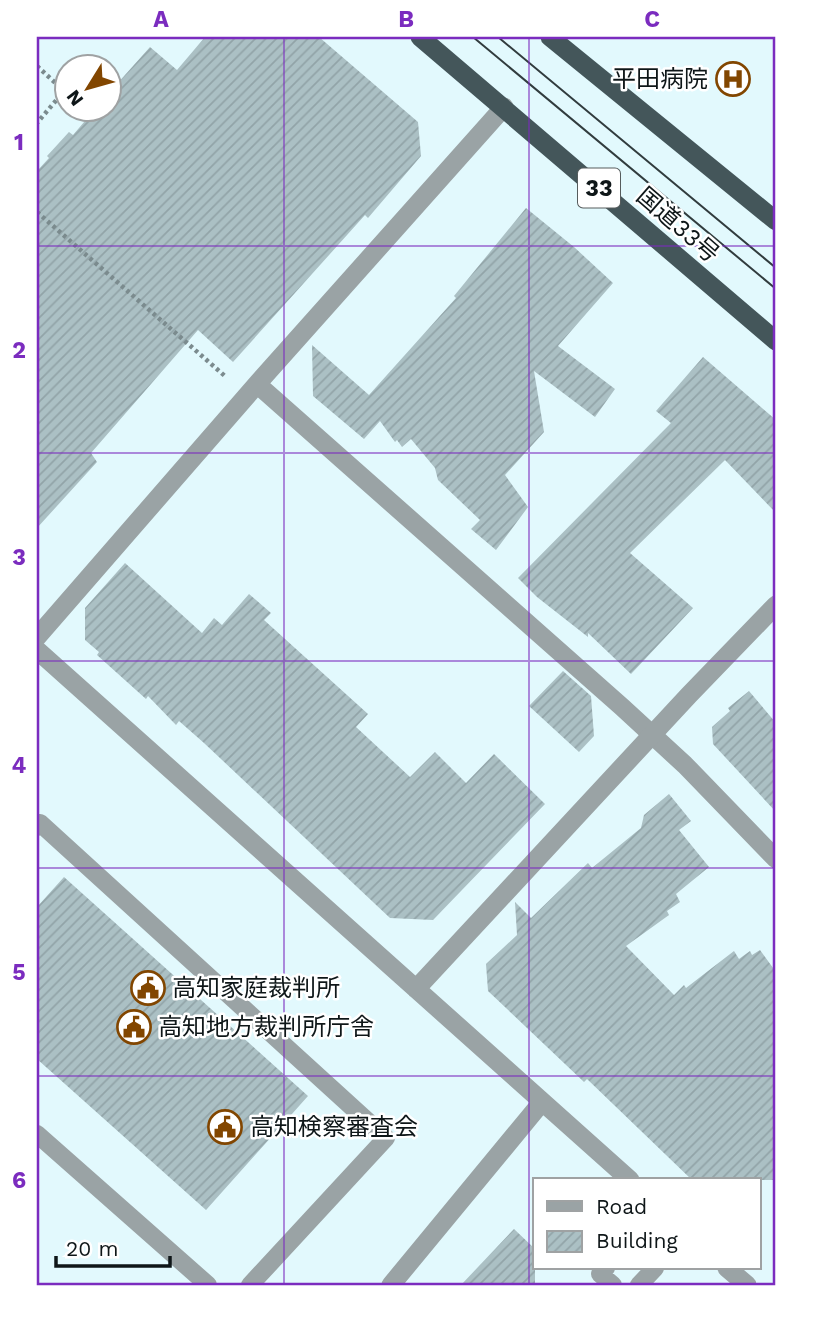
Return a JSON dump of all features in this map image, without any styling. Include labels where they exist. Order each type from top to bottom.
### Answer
[{"type":"highway","name":"国道33号","points":[[420,37],[776,341]]},
{"type":"highway","points":[[550,37],[776,221]]},
{"type":"street","points":[[37,638],[257,384],[504,107]]},
{"type":"street","points":[[257,384],[685,765],[776,859]]},
{"type":"street","points":[[416,989],[776,606]]},
{"type":"street","points":[[37,650],[627,1178]]},
{"type":"street","points":[[391,1285],[542,1102]]},
{"type":"street","points":[[729,1270],[747,1285]]},
{"type":"lane","points":[[37,827],[40,823],[386,1138],[250,1285]]},
{"type":"lane","points":[[37,1134],[208,1285]]},
{"type":"lane","points":[[604,1270],[600,1274],[612,1285]]},
{"type":"lane","points":[[639,1285],[653,1270]]},
{"type":"path","points":[[37,66],[64,91],[37,123]]},
{"type":"path","points":[[37,212],[232,382]]},
{"type":"building","points":[[205,37],[319,37],[418,122],[421,156],[368,218],[365,215],[233,362],[198,330],[91,453],[97,462],[37,528],[37,171],[69,132],[73,135],[84,122],[122,122],[122,78],[150,47],[177,70]]},
{"type":"building","points":[[526,208],[613,283],[558,346],[615,389],[595,417],[534,371],[544,432],[505,475],[528,507],[496,550],[471,529],[480,520],[438,480],[435,468],[411,439],[402,447],[397,440],[395,442],[380,421],[364,439],[313,396],[312,345],[369,395],[456,298],[454,296]]},
{"type":"building","points":[[703,357],[776,420],[776,513],[725,460],[630,553],[693,608],[631,674],[588,633],[588,637],[537,597],[518,578],[671,423],[656,411]]},
{"type":"building","points":[[125,563],[202,633],[214,618],[222,625],[249,594],[271,613],[264,620],[368,714],[356,727],[410,777],[435,752],[466,783],[494,754],[545,804],[433,920],[390,918],[204,743],[179,721],[176,725],[148,696],[146,699],[97,655],[99,652],[85,640],[85,608]]},
{"type":"building","points":[[563,671],[591,696],[594,736],[579,752],[529,706]]},
{"type":"building","points":[[749,691],[776,723],[776,812],[713,744],[712,727],[730,711],[728,708]]},
{"type":"building","points":[[669,794],[691,821],[679,830],[709,867],[676,894],[680,902],[667,911],[669,915],[626,946],[674,995],[684,985],[686,988],[734,951],[739,959],[750,951],[752,955],[760,950],[776,972],[776,1180],[690,1178],[587,1079],[584,1082],[488,991],[486,964],[517,935],[515,902],[531,918],[588,863],[592,868],[641,828],[644,815]]},
{"type":"building","name":"高知地方裁判所庁舎","points":[[64,877],[308,1096],[206,1210],[37,1059],[37,907]]},
{"type":"building","points":[[514,1229],[533,1247],[535,1285],[461,1285]]},
{"type":"tram line","points":[[473,37],[776,289]]},
{"type":"tram line","points":[[498,37],[776,268]]},
{"type":"place","name":"平田病院","points":[[733,79]]},
{"type":"place","name":"高知家庭裁判所","points":[[148,988]]},
{"type":"place","name":"高知地方裁判所庁舎","points":[[134,1027]]},
{"type":"place","name":"高知検察審査会","points":[[225,1127]]}]
